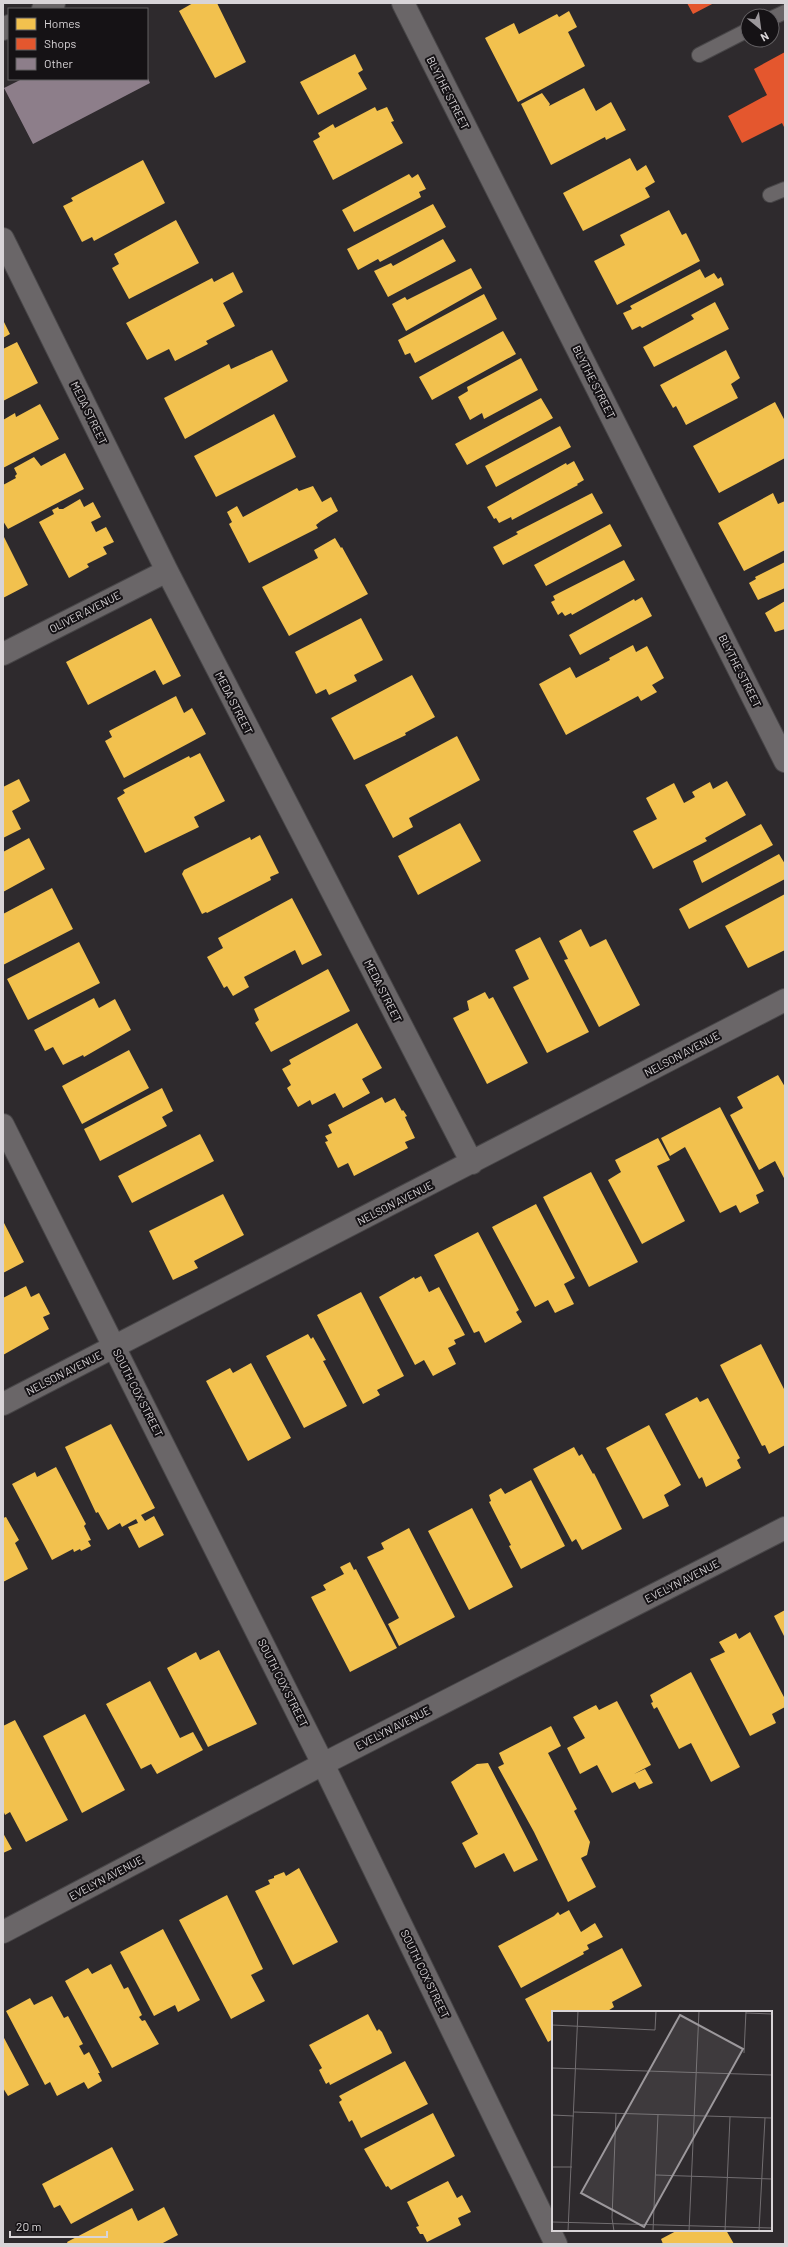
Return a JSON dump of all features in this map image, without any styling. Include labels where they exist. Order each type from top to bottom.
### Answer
[{"type":"street","points":[[45,8],[54,3]]},
{"type":"street","name":"BLYTHE STREET","points":[[403,3],[785,761]]},
{"type":"street","name":"MEDA STREET","points":[[3,239],[166,571],[472,1163]]},
{"type":"street","name":"OLIVER AVENUE","points":[[3,654],[166,571]]},
{"type":"street","name":"NELSON AVENUE","points":[[3,1404],[115,1348],[785,1000]]},
{"type":"street","name":"SOUTH COX STREET","points":[[3,1125],[323,1764],[556,2244]]},
{"type":"street","name":"EVELYN AVENUE","points":[[3,1932],[323,1764],[785,1528]]},
{"type":"lane","points":[[699,55],[740,34]]},
{"type":"lane","points":[[770,195],[785,188]]},
{"type":"building: Homes","points":[[193,3],[217,3],[246,62],[215,78],[179,11]]},
{"type":"building: Homes","points":[[569,11],[577,27],[568,32],[585,66],[518,102],[485,38],[514,23],[519,34],[557,14],[559,17]]},
{"type":"building: Homes","points":[[355,54],[363,70],[358,73],[367,89],[318,115],[300,82]]},
{"type":"building: Homes","points":[[584,88],[596,111],[611,102],[626,130],[606,140],[605,137],[551,165],[521,104],[542,93],[550,104],[549,106]]},
{"type":"building: Homes","points":[[375,107],[377,111],[387,107],[394,121],[391,122],[403,143],[333,180],[313,141],[320,137],[318,133],[333,124],[335,128]]},
{"type":"building: Homes","points":[[630,158],[637,171],[646,165],[655,182],[645,188],[650,197],[583,231],[563,193]]},
{"type":"building: Homes","points":[[143,160],[165,203],[94,241],[92,237],[82,242],[63,206],[73,201],[71,198]]},
{"type":"building: Homes","points":[[409,174],[412,178],[418,174],[426,189],[419,192],[421,197],[354,232],[342,210]]},
{"type":"building: Homes","points":[[433,204],[446,227],[380,262],[378,259],[358,270],[347,249]]},
{"type":"building: Homes","points":[[669,210],[682,235],[686,233],[700,261],[617,305],[594,261],[625,245],[620,235]]},
{"type":"building: Homes","points":[[176,220],[199,263],[129,299],[112,268],[119,264],[114,254]]},
{"type":"building: Homes","points":[[443,239],[456,261],[388,297],[374,271],[391,263],[393,266]]},
{"type":"building: Homes","points":[[471,268],[482,288],[406,331],[392,304],[405,297],[407,300]]},
{"type":"building: Homes","points":[[700,269],[705,278],[714,273],[718,279],[721,277],[724,285],[642,328],[640,326],[632,330],[623,313],[632,309],[630,306]]},
{"type":"building: Homes","points":[[233,272],[243,292],[223,303],[235,326],[206,341],[208,344],[175,361],[169,349],[147,360],[126,323],[212,278],[214,282]]},
{"type":"building: Homes","points":[[484,294],[497,319],[415,363],[410,353],[405,355],[398,340]]},
{"type":"building: Homes","points":[[715,302],[729,329],[654,367],[643,347],[694,319],[691,315]]},
{"type":"building: Homes","points":[[3,320],[10,334],[3,338]]},
{"type":"building: Homes","points":[[503,331],[516,354],[432,400],[419,377]]},
{"type":"building: Homes","points":[[17,342],[38,383],[3,401],[3,349]]},
{"type":"building: Homes","points":[[272,350],[288,381],[185,439],[164,398],[229,364],[231,369]]},
{"type":"building: Homes","points":[[726,350],[740,378],[731,384],[738,398],[686,425],[676,406],[673,408],[660,385]]},
{"type":"building: Homes","points":[[521,358],[538,390],[484,419],[482,413],[470,420],[458,397],[468,391],[467,387]]},
{"type":"building: Homes","points":[[541,398],[553,418],[467,465],[455,444]]},
{"type":"building: Homes","points":[[775,402],[785,421],[785,458],[719,493],[693,446]]},
{"type":"building: Homes","points":[[40,404],[59,439],[3,468],[3,420],[15,413],[16,417]]},
{"type":"building: Homes","points":[[274,414],[296,457],[216,497],[194,456]]},
{"type":"building: Homes","points":[[560,426],[571,447],[496,487],[485,466]]},
{"type":"building: Homes","points":[[65,453],[84,489],[8,529],[3,521],[3,485],[16,478],[15,476],[17,474],[14,468],[34,457],[41,466]]},
{"type":"building: Homes","points":[[574,461],[584,480],[577,484],[578,485],[512,520],[511,517],[499,523],[496,518],[494,519],[487,507],[566,463],[567,465]]},
{"type":"building: Homes","points":[[313,486],[322,502],[331,497],[338,511],[316,525],[318,528],[249,563],[229,524],[232,522],[227,512],[237,506],[243,517],[297,488],[299,491]]},
{"type":"building: Homes","points":[[592,493],[603,513],[503,565],[493,547],[518,534],[516,532]]},
{"type":"building: Homes","points":[[773,493],[778,504],[785,501],[785,550],[744,571],[718,523]]},
{"type":"building: Homes","points":[[80,499],[84,507],[93,502],[101,517],[91,522],[96,532],[106,527],[114,542],[103,547],[107,554],[87,564],[89,567],[69,578],[39,522],[54,514],[52,510],[58,507],[59,509],[63,509]]},
{"type":"building: Homes","points":[[610,524],[622,546],[546,586],[534,565]]},
{"type":"building: Homes","points":[[3,535],[28,585],[3,598]]},
{"type":"building: Homes","points":[[335,538],[341,548],[342,547],[368,594],[289,636],[262,587],[318,558],[314,550]]},
{"type":"building: Homes","points":[[624,560],[635,580],[572,615],[571,613],[565,616],[562,612],[558,615],[551,602],[555,600],[553,596]]},
{"type":"building: Homes","points":[[785,562],[785,588],[758,600],[749,583],[756,579],[755,577]]},
{"type":"building: Homes","points":[[642,597],[652,616],[580,655],[569,635],[634,599],[635,601]]},
{"type":"building: Homes","points":[[785,601],[785,629],[775,632],[765,613]]},
{"type":"building: Homes","points":[[151,618],[181,676],[163,685],[155,670],[88,705],[66,662]]},
{"type":"building: Homes","points":[[361,618],[383,660],[354,675],[357,681],[329,695],[326,689],[316,694],[295,652]]},
{"type":"building: Homes","points":[[633,645],[636,652],[647,646],[664,678],[652,685],[657,692],[641,701],[638,696],[566,735],[539,684],[570,667],[576,678],[610,660],[609,658]]},
{"type":"building: Homes","points":[[412,675],[435,717],[405,733],[406,735],[354,760],[331,718]]},
{"type":"building: Homes","points":[[176,696],[184,713],[192,708],[206,734],[124,778],[105,741],[112,737],[109,731]]},
{"type":"building: Homes","points":[[457,736],[480,780],[409,818],[413,827],[393,838],[365,785]]},
{"type":"building: Homes","points":[[200,753],[225,801],[194,817],[199,827],[145,853],[117,798],[125,793],[123,790],[189,756],[190,758]]},
{"type":"building: Homes","points":[[19,779],[30,801],[12,811],[21,829],[3,838],[3,787]]},
{"type":"building: Homes","points":[[727,781],[746,815],[705,838],[707,841],[653,869],[633,831],[657,819],[646,798],[674,783],[684,803],[695,797],[692,792],[710,782],[713,789]]},
{"type":"building: Homes","points":[[460,823],[481,861],[418,895],[398,856]]},
{"type":"building: Homes","points":[[761,824],[773,845],[702,883],[693,861]]},
{"type":"building: Homes","points":[[260,835],[279,873],[270,877],[271,880],[207,913],[202,914],[182,874],[184,870],[250,837],[251,840]]},
{"type":"building: Homes","points":[[29,838],[45,869],[3,892],[3,852]]},
{"type":"building: Homes","points":[[779,854],[785,864],[785,879],[689,929],[679,909]]},
{"type":"building: Homes","points":[[52,888],[73,929],[3,965],[3,914]]},
{"type":"building: Homes","points":[[785,894],[785,950],[748,968],[725,926]]},
{"type":"building: Homes","points":[[292,898],[322,955],[302,965],[295,950],[244,977],[249,987],[233,996],[227,986],[224,988],[207,957],[223,948],[218,938]]},
{"type":"building: Homes","points":[[581,929],[590,947],[606,939],[640,1005],[599,1027],[564,960],[568,959],[559,941]]},
{"type":"building: Homes","points":[[540,937],[589,1032],[547,1053],[513,987],[529,979],[515,950]]},
{"type":"building: Homes","points":[[79,942],[100,983],[28,1020],[7,979]]},
{"type":"building: Homes","points":[[328,969],[350,1011],[271,1052],[255,1023],[259,1020],[254,1009]]},
{"type":"building: Homes","points":[[485,992],[489,999],[493,997],[528,1063],[487,1084],[453,1018],[469,1010],[467,1001]]},
{"type":"building: Homes","points":[[94,998],[99,1008],[115,999],[131,1030],[84,1057],[83,1055],[63,1065],[53,1047],[45,1051],[34,1030]]},
{"type":"building: Homes","points":[[357,1023],[382,1068],[362,1079],[370,1093],[343,1108],[335,1093],[312,1105],[310,1100],[298,1107],[287,1088],[291,1085],[282,1069],[291,1064],[289,1060]]},
{"type":"building: Homes","points":[[129,1050],[149,1088],[82,1124],[62,1086]]},
{"type":"building: Homes","points":[[778,1075],[785,1087],[785,1180],[775,1161],[759,1170],[730,1115],[743,1108],[737,1097]]},
{"type":"building: Homes","points":[[162,1088],[173,1111],[162,1117],[167,1126],[100,1161],[84,1129]]},
{"type":"building: Homes","points":[[382,1097],[385,1103],[395,1098],[402,1111],[403,1110],[407,1116],[405,1117],[415,1138],[405,1142],[408,1148],[354,1176],[348,1163],[338,1168],[325,1142],[328,1141],[325,1136],[332,1133],[328,1125]]},
{"type":"building: Homes","points":[[720,1107],[764,1191],[756,1195],[759,1203],[740,1213],[736,1205],[720,1213],[685,1147],[670,1156],[661,1138]]},
{"type":"building: Homes","points":[[200,1134],[214,1161],[132,1203],[118,1176]]},
{"type":"building: Homes","points":[[658,1138],[670,1160],[657,1166],[685,1221],[642,1244],[608,1180],[621,1172],[615,1160]]},
{"type":"building: Homes","points":[[591,1172],[638,1262],[589,1287],[543,1197]]},
{"type":"building: Homes","points":[[223,1194],[244,1235],[194,1261],[198,1268],[173,1280],[149,1231]]},
{"type":"building: Homes","points":[[536,1204],[575,1278],[564,1284],[574,1304],[555,1313],[548,1300],[535,1307],[492,1227]]},
{"type":"building: Homes","points":[[3,1221],[24,1262],[3,1273]]},
{"type":"building: Homes","points":[[478,1232],[519,1310],[516,1312],[522,1322],[485,1343],[479,1331],[474,1333],[434,1255]]},
{"type":"building: Homes","points":[[421,1276],[429,1292],[439,1287],[465,1335],[454,1340],[456,1344],[448,1348],[456,1364],[433,1376],[424,1360],[415,1365],[379,1297],[414,1277],[415,1279]]},
{"type":"building: Homes","points":[[26,1286],[31,1297],[39,1293],[50,1314],[43,1317],[49,1329],[3,1355],[3,1298]]},
{"type":"building: Homes","points":[[361,1292],[404,1376],[377,1390],[380,1395],[363,1404],[317,1315]]},
{"type":"building: Homes","points":[[308,1334],[311,1339],[313,1337],[326,1360],[323,1361],[347,1406],[304,1428],[266,1356]]},
{"type":"building: Homes","points":[[761,1344],[785,1391],[785,1445],[769,1454],[765,1445],[762,1446],[720,1365]]},
{"type":"building: Homes","points":[[251,1363],[291,1438],[248,1461],[206,1381],[230,1368],[233,1373]]},
{"type":"building: Homes","points":[[697,1397],[700,1402],[708,1398],[740,1458],[737,1460],[741,1468],[706,1487],[702,1477],[699,1479],[665,1414]]},
{"type":"building: Homes","points":[[111,1424],[155,1508],[141,1515],[145,1521],[154,1516],[164,1535],[139,1548],[128,1527],[138,1523],[136,1519],[122,1527],[120,1523],[108,1530],[98,1512],[96,1513],[65,1447]]},
{"type":"building: Homes","points":[[649,1425],[681,1485],[664,1495],[669,1506],[643,1519],[606,1448]]},
{"type":"building: Homes","points":[[574,1447],[579,1456],[582,1454],[593,1474],[594,1473],[622,1529],[582,1550],[576,1539],[572,1542],[533,1469]]},
{"type":"building: Homes","points":[[56,1467],[86,1524],[84,1526],[91,1540],[88,1541],[91,1546],[81,1551],[80,1549],[74,1552],[73,1549],[52,1560],[12,1484],[35,1472],[37,1477]]},
{"type":"building: Homes","points":[[531,1480],[565,1546],[521,1569],[509,1546],[511,1545],[489,1502],[491,1501],[489,1495],[501,1488],[505,1494]]},
{"type":"building: Homes","points":[[472,1508],[513,1587],[469,1610],[428,1531]]},
{"type":"building: Homes","points":[[6,1517],[19,1540],[15,1543],[28,1569],[3,1582],[3,1518]]},
{"type":"building: Homes","points":[[409,1528],[455,1617],[399,1646],[388,1624],[399,1618],[367,1557],[384,1549],[381,1543]]},
{"type":"building: Homes","points":[[350,1562],[354,1570],[356,1569],[397,1648],[350,1672],[311,1597],[326,1590],[323,1585],[344,1574],[340,1567]]},
{"type":"building: Homes","points":[[785,1610],[785,1638],[774,1616]]},
{"type":"building: Homes","points":[[750,1632],[785,1699],[785,1707],[772,1714],[776,1723],[750,1736],[710,1659],[725,1652],[719,1642],[736,1633],[739,1639]]},
{"type":"building: Homes","points":[[219,1650],[257,1724],[208,1747],[167,1668],[196,1652],[200,1660]]},
{"type":"building: Homes","points":[[691,1672],[740,1767],[711,1782],[691,1743],[679,1749],[657,1707],[654,1709],[651,1703],[653,1702],[650,1695]]},
{"type":"building: Homes","points":[[150,1681],[180,1738],[193,1732],[203,1750],[157,1774],[151,1764],[141,1769],[106,1704]]},
{"type":"building: Homes","points":[[617,1701],[651,1765],[634,1774],[645,1769],[653,1783],[639,1789],[635,1782],[612,1793],[597,1765],[580,1774],[567,1748],[585,1738],[573,1717],[596,1705],[599,1710]]},
{"type":"building: Homes","points":[[85,1714],[125,1790],[82,1813],[43,1736]]},
{"type":"building: Homes","points":[[15,1720],[68,1820],[26,1842],[10,1812],[5,1815],[3,1810],[3,1726]]},
{"type":"building: Homes","points":[[551,1726],[561,1746],[548,1753],[577,1809],[574,1811],[590,1842],[587,1855],[581,1858],[596,1887],[568,1902],[534,1832],[498,1767],[504,1764],[499,1753]]},
{"type":"building: Homes","points":[[488,1763],[538,1860],[514,1872],[504,1853],[475,1868],[462,1843],[478,1834],[451,1782],[477,1764]]},
{"type":"building: Homes","points":[[3,1833],[12,1849],[3,1853]]},
{"type":"building: Homes","points":[[299,1868],[338,1942],[293,1965],[255,1891],[270,1884],[268,1880],[274,1878],[274,1876],[284,1872],[286,1876]]},
{"type":"building: Homes","points":[[227,1895],[263,1969],[251,1975],[265,2001],[231,2019],[179,1920]]},
{"type":"building: Homes","points":[[569,1910],[581,1932],[595,1923],[603,1937],[587,1945],[589,1949],[583,1952],[584,1954],[521,1988],[498,1946],[554,1916],[558,1912],[560,1915]]},
{"type":"building: Homes","points":[[163,1929],[200,2000],[178,2012],[175,2005],[154,2016],[120,1952]]},
{"type":"building: Homes","points":[[622,1948],[642,1986],[612,2002],[614,2007],[608,2011],[552,2011],[552,2040],[548,2042],[525,1999]]},
{"type":"building: Homes","points":[[111,1964],[124,1989],[128,1987],[142,2015],[139,2017],[142,2021],[145,2020],[159,2044],[112,2068],[65,1981],[88,1968],[92,1974]]},
{"type":"building: Homes","points":[[52,1996],[64,2018],[68,2016],[83,2044],[79,2046],[84,2055],[89,2052],[100,2073],[98,2073],[102,2081],[88,2089],[84,2082],[57,2096],[50,2082],[45,2085],[6,2011],[30,1998],[34,2005]]},
{"type":"building: Homes","points":[[368,2014],[377,2031],[379,2029],[382,2032],[392,2053],[330,2085],[329,2082],[326,2084],[319,2070],[322,2068],[309,2045]]},
{"type":"building: Homes","points":[[3,2036],[29,2085],[8,2096],[3,2088]]},
{"type":"building: Homes","points":[[405,2061],[428,2104],[361,2138],[352,2120],[349,2122],[339,2102],[342,2100],[339,2096]]},
{"type":"building: Homes","points":[[433,2113],[455,2156],[391,2190],[388,2186],[386,2187],[364,2149]]},
{"type":"building: Homes","points":[[112,2147],[134,2190],[71,2224],[60,2205],[54,2208],[42,2184]]},
{"type":"building: Homes","points":[[448,2181],[457,2198],[462,2195],[471,2212],[458,2218],[461,2225],[427,2242],[423,2234],[420,2234],[416,2227],[419,2226],[407,2202]]},
{"type":"building: Homes","points":[[164,2207],[178,2235],[161,2244],[68,2244],[67,2242],[132,2208],[138,2221]]},
{"type":"building: Homes","points":[[676,2231],[727,2231],[734,2244],[663,2244],[661,2239]]},
{"type":"building: Shops","points":[[687,3],[714,3],[693,14]]},
{"type":"building: Shops","points":[[785,52],[785,129],[782,123],[742,143],[728,116],[767,95],[754,69]]},
{"type":"building: Other","points":[[148,78],[150,83],[33,144],[4,88],[20,80],[148,80]]}]
